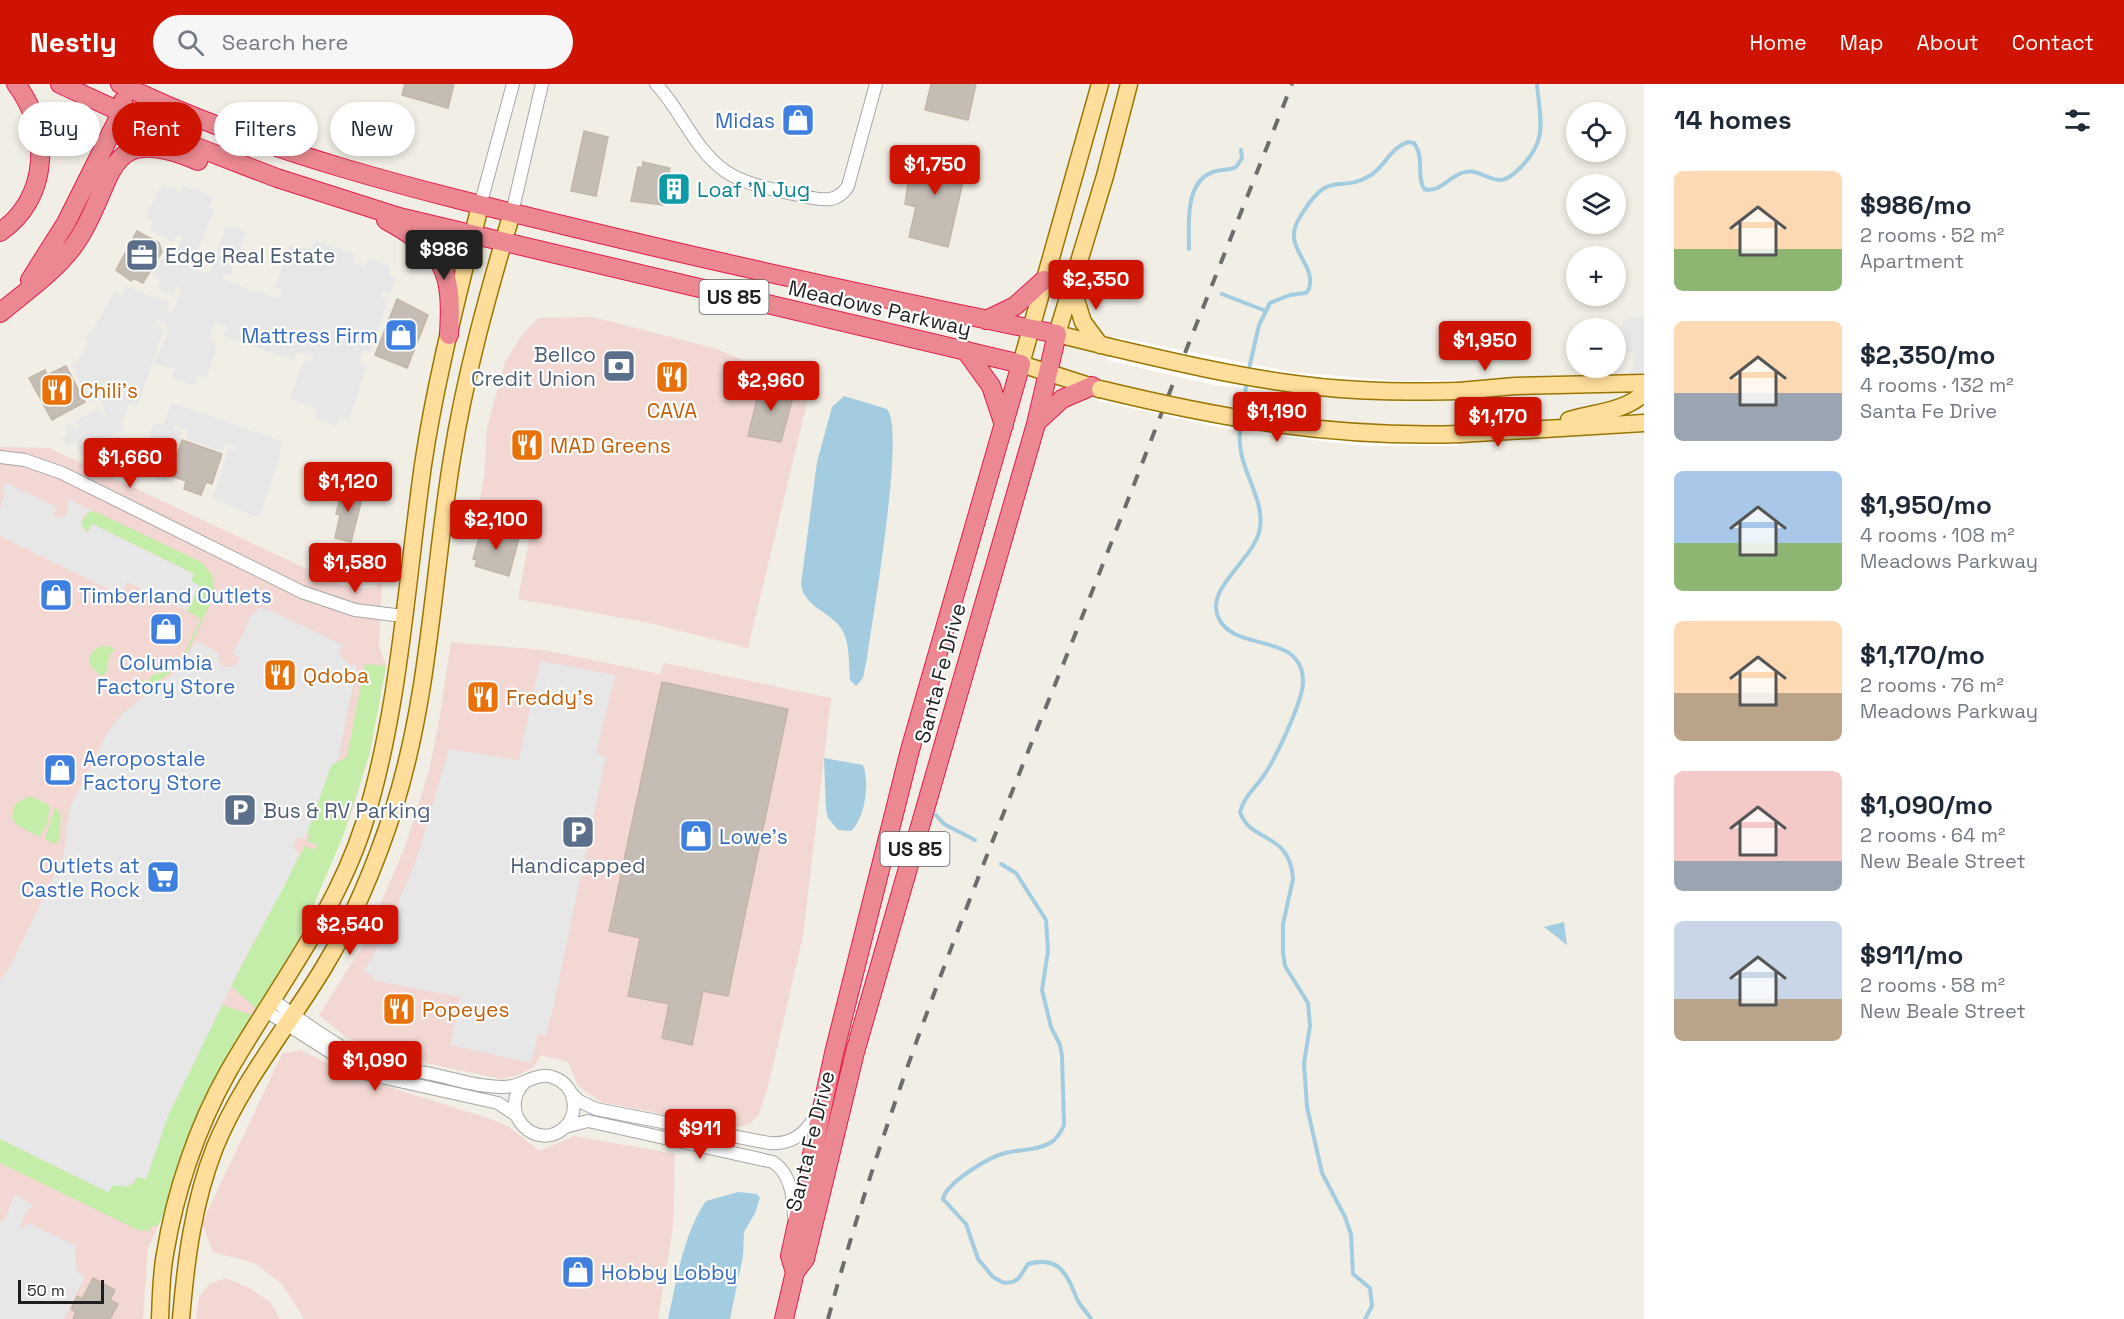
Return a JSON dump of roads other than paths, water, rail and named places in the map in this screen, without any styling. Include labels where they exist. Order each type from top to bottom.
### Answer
[{"type":"highway","points":[[0,232],[26,206],[38,179],[41,159],[38,126],[32,108],[16,84]]},
{"type":"highway","name":"Meadows Parkway","points":[[60,84],[112,109]]},
{"type":"highway","points":[[114,84],[122,95],[122,102]]},
{"type":"highway","name":"Meadows Parkway","points":[[120,84],[207,122],[284,150],[480,206],[1057,334]]},
{"type":"highway","points":[[21,294],[66,223],[112,131]]},
{"type":"highway","points":[[0,313],[53,268],[76,243],[108,177],[127,153],[151,146],[170,149],[198,161],[230,160]]},
{"type":"highway","name":"Meadows Parkway","points":[[202,148],[230,160],[358,204],[472,236],[1021,364]]},
{"type":"highway","points":[[358,204],[410,234],[436,257],[450,286],[449,335]]},
{"type":"highway","points":[[986,320],[1015,306],[1044,280]]},
{"type":"highway","name":"Santa Fe Drive","points":[[784,1319],[795,1272],[805,1259],[855,1052],[1036,424],[1057,334]]},
{"type":"highway","points":[[965,350],[991,386],[1004,426]]},
{"type":"highway","name":"Santa Fe Drive","points":[[795,1272],[790,1256],[825,1093],[910,750],[1021,364]]},
{"type":"highway","points":[[1036,424],[1062,399],[1096,388]]},
{"type":"main road","name":"Santa Fe Drive","points":[[1021,364],[1100,84]]},
{"type":"main road","name":"Santa Fe Drive","points":[[1057,334],[1129,84]]},
{"type":"main road","points":[[160,1319],[164,1255],[189,1161],[215,1097],[334,896],[362,828],[394,703],[403,616],[429,428],[480,206]]},
{"type":"main road","points":[[181,1319],[193,1218],[207,1169],[240,1095],[324,968],[357,905],[384,839],[407,764],[424,680],[459,416],[512,213]]},
{"type":"main road","points":[[1072,287],[1083,322],[1105,346]]},
{"type":"main road","name":"Meadows Parkway","points":[[1057,334],[1241,376],[1305,386],[1384,392],[1459,392],[1515,386],[1644,383]]},
{"type":"main road","name":"Meadows Parkway","points":[[1021,364],[1096,388],[1275,426],[1380,435],[1460,434],[1644,423]]},
{"type":"main road","points":[[1559,428],[1570,419],[1634,402],[1644,393]]},
{"type":"street","points":[[480,206],[513,84]]},
{"type":"street","points":[[512,213],[542,84]]},
{"type":"street","points":[[656,84],[707,154],[732,175],[768,188],[820,200],[839,197],[845,190],[852,175],[876,84]]},
{"type":"street","points":[[0,458],[25,460],[62,473],[302,592],[355,610],[403,616]]},
{"type":"street","points":[[270,1006],[363,1073],[498,1103],[516,1115],[525,1128],[537,1134],[550,1134],[564,1127],[588,1121],[773,1162],[785,1174],[789,1183],[794,1236]]},
{"type":"street","points":[[289,1019],[377,1063],[487,1086],[502,1087],[525,1082],[538,1076],[549,1076],[563,1082],[579,1101],[596,1109],[777,1144],[791,1140],[804,1132],[815,1116],[825,1093]]},
{"type":"street","points":[[516,1115],[515,1100],[525,1082]]},
{"type":"street","points":[[564,1127],[572,1114],[571,1093]]},
{"type":"water","points":[[844,396],[887,409],[892,424],[893,451],[881,568],[863,678],[856,686],[850,680],[844,633],[836,622],[807,598],[801,584],[817,462],[832,407]]},
{"type":"water","points":[[824,758],[863,765],[866,781],[865,800],[860,818],[851,831],[838,830],[828,818]]},
{"type":"water","points":[[1564,922],[1567,945],[1544,927]]},
{"type":"water","points":[[738,1192],[757,1194],[760,1198],[755,1213],[744,1232],[743,1256],[730,1319],[668,1319],[686,1243],[698,1214],[706,1201]]},
{"type":"waterway","points":[[1248,373],[1259,325],[1270,303],[1290,295],[1306,293],[1309,289],[1309,275],[1295,245],[1294,234],[1298,221],[1313,198],[1329,186],[1351,183],[1371,175],[1392,152],[1408,142],[1414,143],[1417,149],[1424,189],[1435,189],[1455,176],[1470,171],[1496,180],[1508,178],[1529,159],[1539,139],[1541,120],[1537,84]]},
{"type":"waterway","points":[[1189,249],[1190,206],[1197,185],[1213,172],[1236,167],[1242,158],[1241,150]]},
{"type":"waterway","points":[[1222,294],[1266,311]]},
{"type":"waterway","points":[[1242,413],[1247,380]]},
{"type":"waterway","points":[[1240,432],[1242,457],[1258,504],[1260,528],[1256,540],[1224,585],[1218,596],[1216,608],[1219,619],[1227,629],[1239,636],[1281,649],[1292,655],[1300,666],[1303,682],[1293,717],[1280,746],[1240,812],[1252,829],[1278,845],[1290,864],[1293,879],[1283,924],[1283,952],[1285,966],[1308,1003],[1310,1026],[1304,1063],[1307,1107],[1322,1173],[1345,1217],[1351,1234],[1353,1274],[1370,1288],[1372,1306],[1365,1319]]},
{"type":"waterway","points":[[936,815],[944,824],[975,840]]},
{"type":"waterway","points":[[1001,864],[1016,873],[1046,920],[1048,951],[1042,990],[1051,1027],[1060,1045],[1062,1056],[1064,1125],[1057,1137],[1045,1146],[998,1155],[979,1165],[960,1178],[943,1199],[966,1224],[978,1259],[993,1277],[1004,1283],[1013,1282],[1019,1278],[1028,1264],[1048,1262],[1061,1269],[1066,1275],[1078,1302],[1091,1319]]},
{"type":"railway","points":[[1185,353],[1292,84]]},
{"type":"railway","points":[[828,1319],[873,1168],[925,1019],[1176,376]]},
{"type":"place","name":"Midas","points":[[798,120]]},
{"type":"place","name":"Loaf 'N Jug","points":[[674,189]]},
{"type":"place","name":"Edge Real Estate","points":[[142,255]]},
{"type":"place","name":"Mattress Firm","points":[[401,335]]},
{"type":"place","name":"Bellco Credit Union","points":[[619,366]]},
{"type":"place","name":"CAVA","points":[[672,377]]},
{"type":"place","name":"Chili's","points":[[57,390]]},
{"type":"place","name":"MAD Greens","points":[[527,445]]},
{"type":"place","name":"Timberland Outlets","points":[[56,595]]},
{"type":"place","name":"Columbia Factory Store","points":[[166,629]]},
{"type":"place","name":"Qdoba","points":[[280,675]]},
{"type":"place","name":"Freddy's","points":[[483,697]]},
{"type":"place","name":"Aeropostale Factory Store","points":[[60,770]]},
{"type":"place","name":"Bus & RV Parking","points":[[240,810]]},
{"type":"place","name":"Handicapped","points":[[578,832]]},
{"type":"place","name":"Lowe's","points":[[696,836]]},
{"type":"place","name":"Outlets at Castle Rock","points":[[163,877]]},
{"type":"place","name":"Popeyes","points":[[399,1009]]},
{"type":"place","name":"Hobby Lobby","points":[[578,1272]]}]
